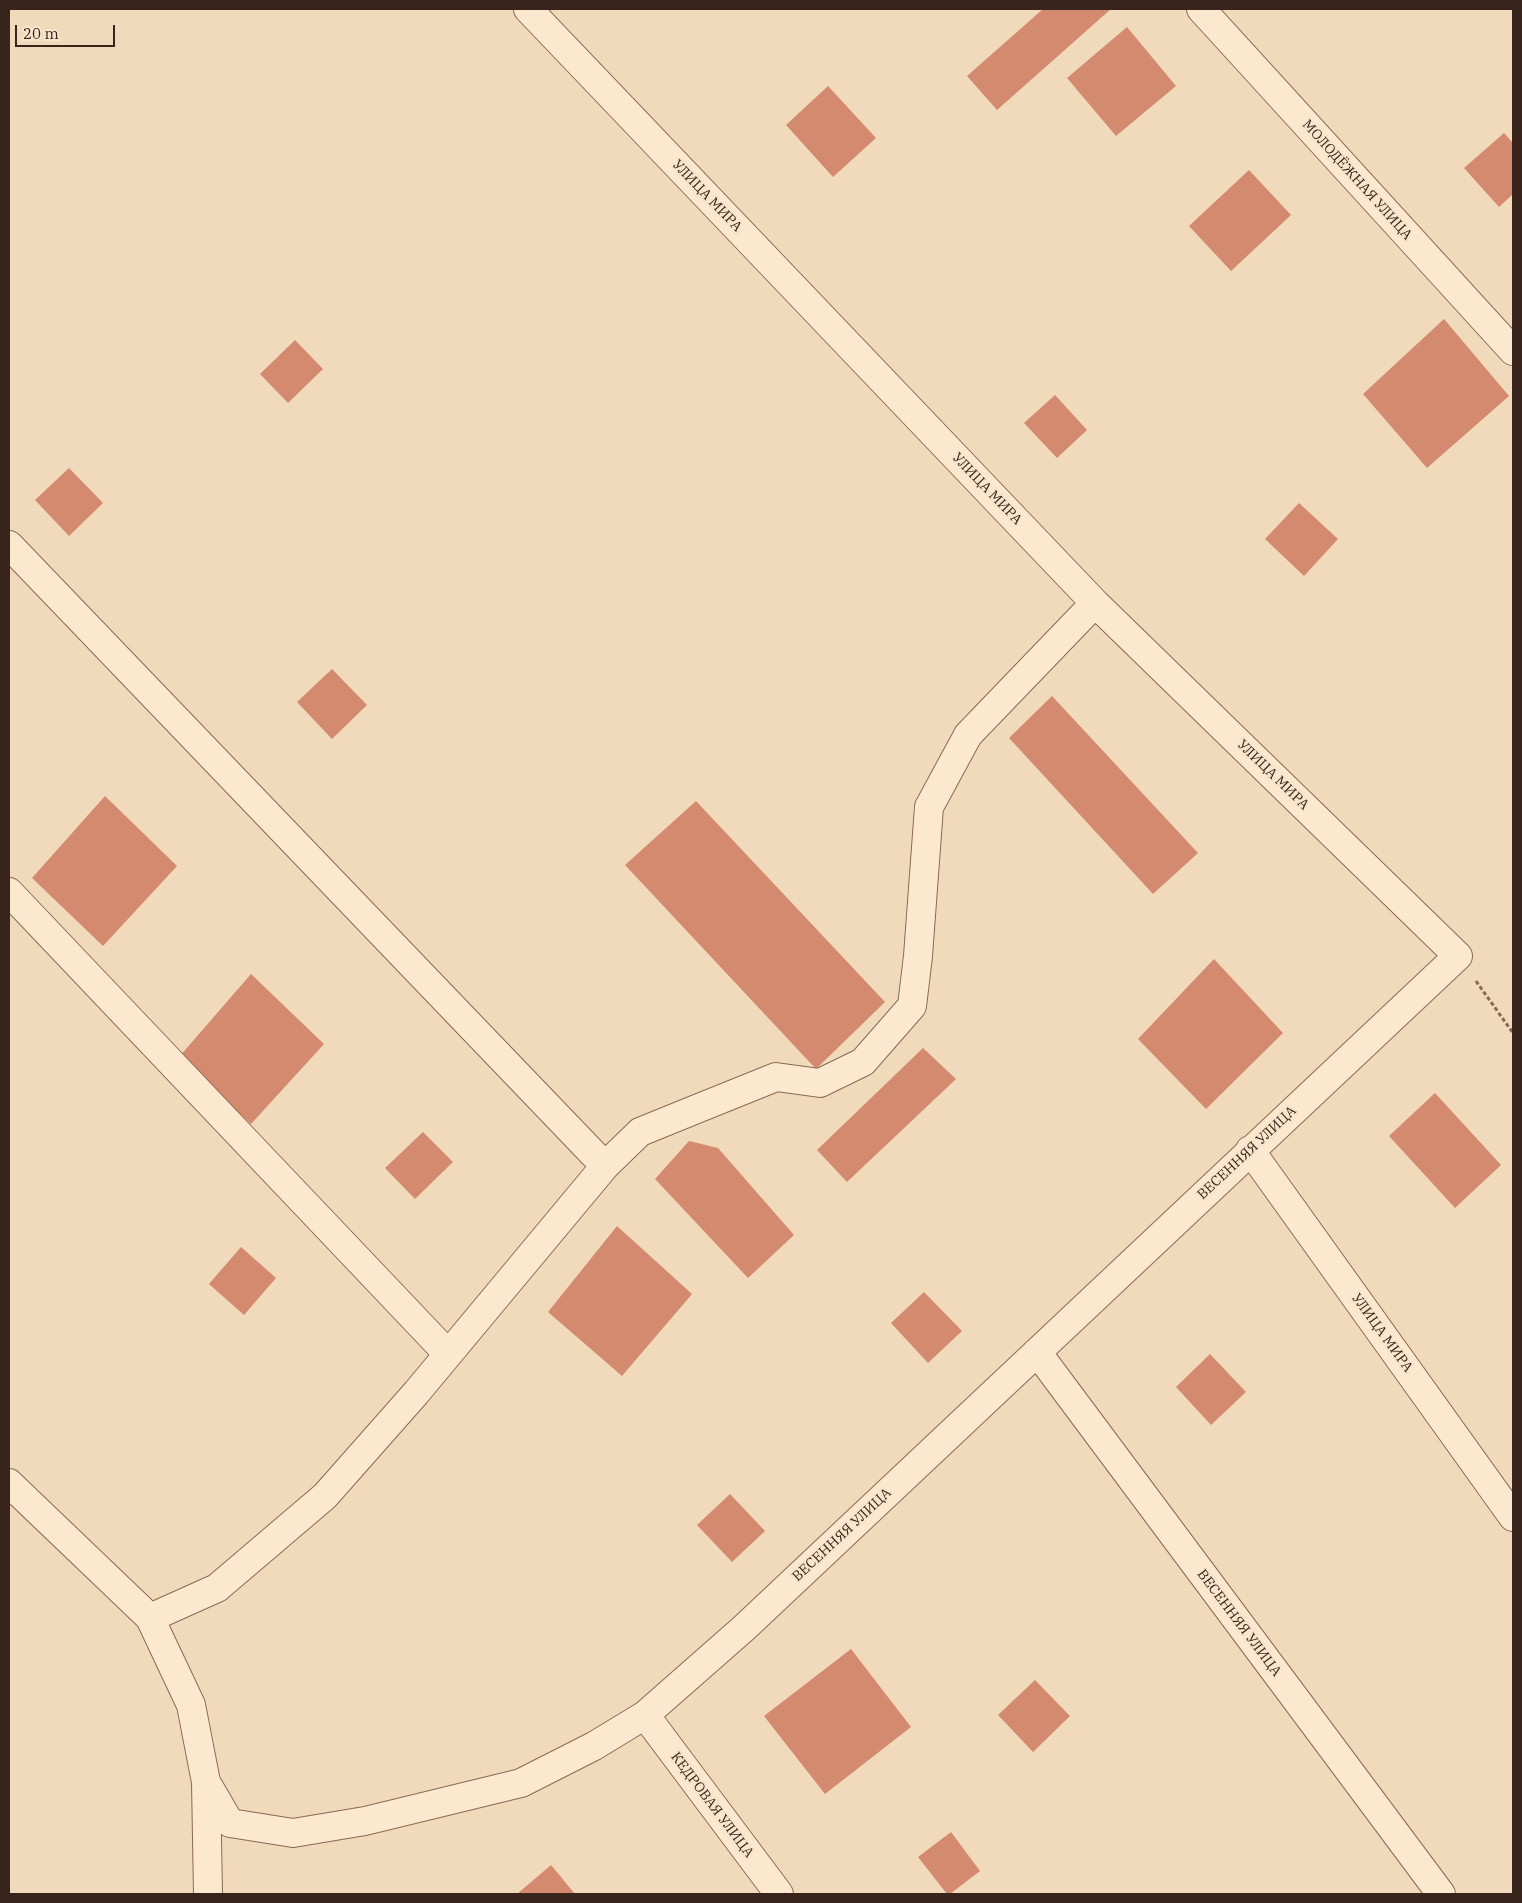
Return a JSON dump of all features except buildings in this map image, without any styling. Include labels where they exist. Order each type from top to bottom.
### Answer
[{"type":"street","name":"УЛИЦА МИРА","points":[[528,9],[1095,603],[1458,956]]},
{"type":"street","name":"МОЛОДЁЖНАЯ УЛИЦА","points":[[1201,9],[1513,351]]},
{"type":"street","points":[[9,545],[605,1166]]},
{"type":"street","points":[[150,1618],[217,1588],[325,1496],[448,1354],[605,1166],[640,1132],[776,1077],[820,1083],[863,1062],[912,1006],[918,956],[929,807],[968,735],[1095,603]]},
{"type":"street","points":[[9,892],[448,1354]]},
{"type":"street","name":"ВЕСЕННЯЯ УЛИЦА","points":[[206,1782],[230,1823],[293,1832],[365,1820],[521,1783],[594,1746],[644,1715],[744,1628],[1458,956]]},
{"type":"street","name":"УЛИЦА МИРА","points":[[1250,1150],[1513,1517]]},
{"type":"street","name":"ВЕСЕННЯЯ УЛИЦА","points":[[1037,1352],[1441,1894]]},
{"type":"street","points":[[9,1484],[150,1618],[191,1706],[206,1782],[208,1894]]},
{"type":"street","name":"КЕДРОВАЯ УЛИЦА","points":[[644,1715],[779,1894]]},
{"type":"path","points":[[1458,956],[1513,1033]]}]
